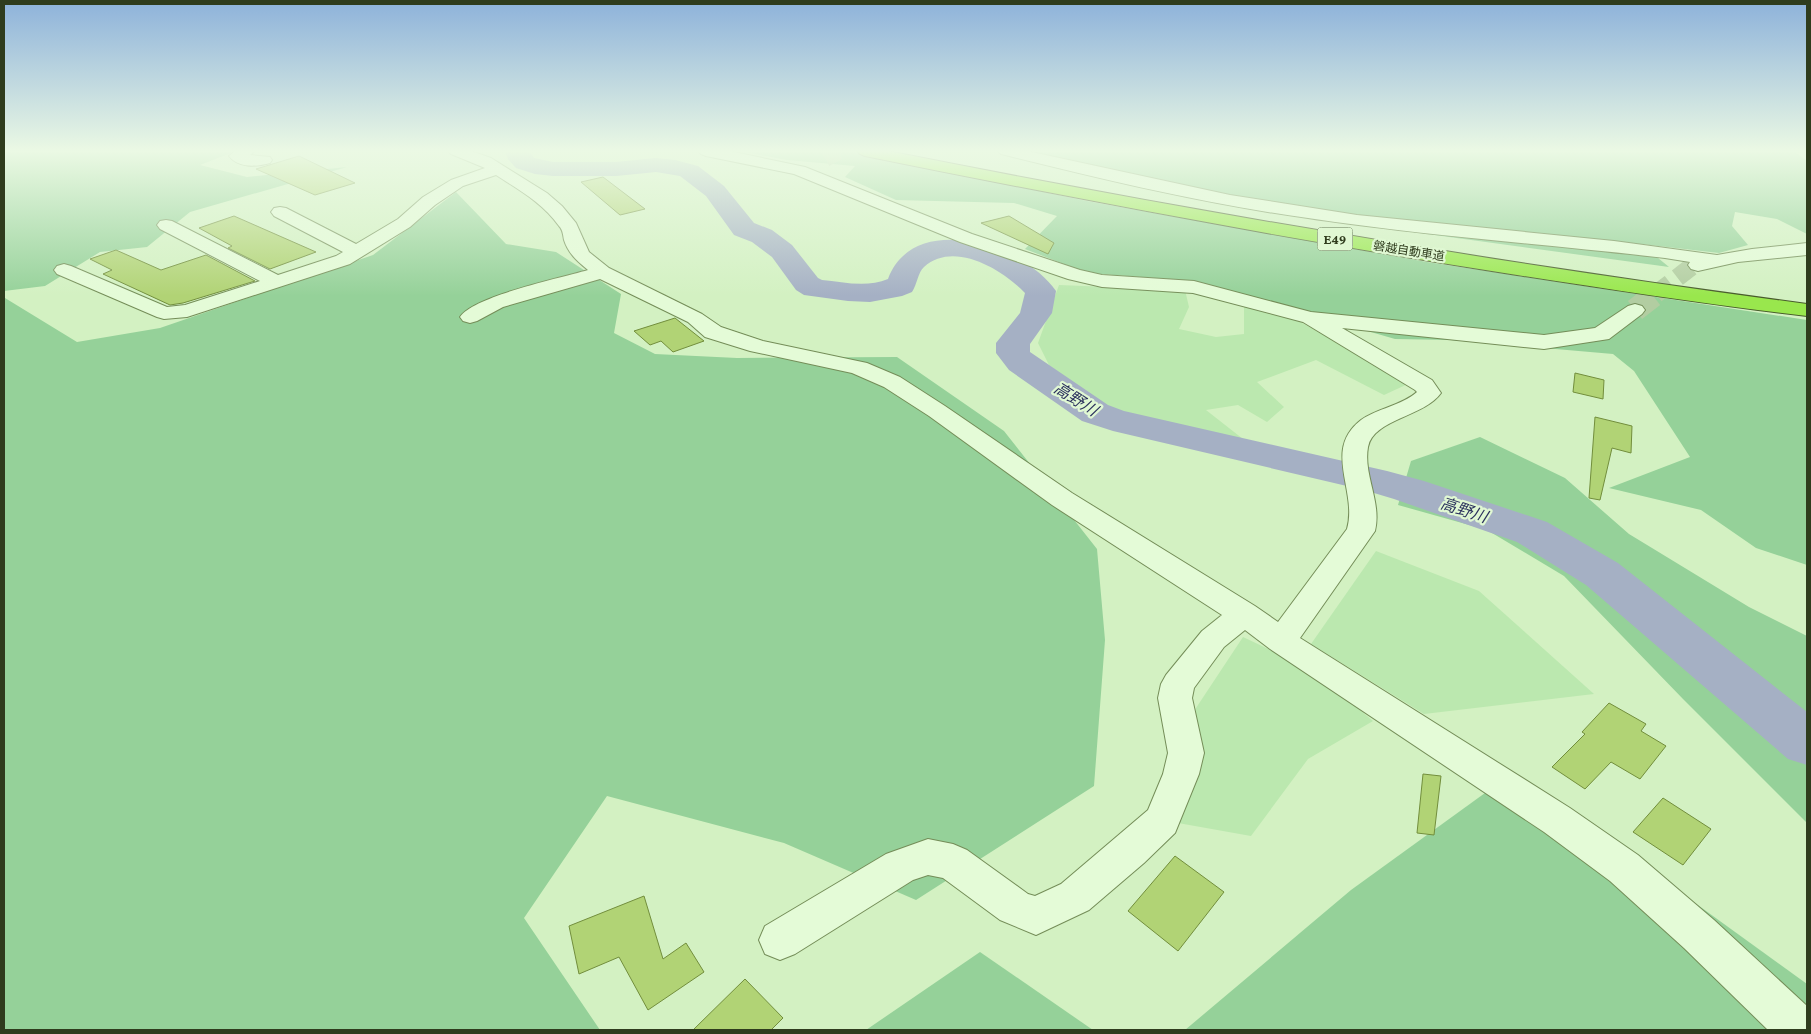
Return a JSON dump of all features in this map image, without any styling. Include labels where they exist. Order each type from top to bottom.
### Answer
[{"type":"highway","name":"磐越自動車道","points":[[1115,199],[1292,232],[1568,276],[1807,310]]},
{"type":"highway","name":"磐越自動車道","points":[[1159,199],[1553,264],[1807,300]]},
{"type":"street","points":[[64,270],[164,314],[187,312],[343,260],[404,224],[432,199]]},
{"type":"street","points":[[544,199],[556,210],[570,227],[574,242],[581,255],[602,272],[695,318],[713,332],[758,346],[859,368],[892,382],[938,411],[1062,499],[1244,614],[1557,820],[1624,868],[1699,934],[1800,1030]]},
{"type":"street","points":[[871,199],[966,238],[1075,275],[1102,281],[1194,287],[1310,318],[1544,342],[1601,334],[1635,310]]},
{"type":"street","points":[[1238,199],[1306,213],[1636,249],[1716,260]]},
{"type":"street","points":[[280,212],[358,252]]},
{"type":"street","points":[[166,225],[277,282]]},
{"type":"street","points":[[1691,267],[1716,260],[1807,249]]},
{"type":"street","points":[[470,317],[496,303],[602,272]]},
{"type":"street","points":[[1281,640],[1361,531],[1364,516],[1358,479],[1356,444],[1362,430],[1423,400],[1429,393],[1424,385],[1310,318]]},
{"type":"street","points":[[780,940],[900,867],[928,857],[953,862],[1014,907],[1036,916],[1075,897],[1130,851],[1162,821],[1181,774],[1186,752],[1175,698],[1178,684],[1213,638],[1244,614]]},
{"type":"green space","points":[[4,199],[234,199],[190,212],[147,247],[100,252],[45,286],[4,291]]},
{"type":"green space","points":[[446,199],[463,199],[506,244],[556,252],[621,294],[614,333],[655,354],[737,358],[897,357],[1004,431],[1097,549],[1105,640],[1094,786],[916,900],[784,843],[607,796],[524,918],[600,1030],[4,1030],[4,295],[5,298],[77,342],[160,328],[373,255]]},
{"type":"green space","points":[[894,199],[1079,199],[1427,262],[1807,320],[1807,565],[1756,548],[1701,510],[1609,488],[1690,457],[1634,371],[1613,354],[1451,340],[1395,339],[1182,280],[1087,273],[1025,249],[1057,216],[1014,203]]},
{"type":"green space","points":[[1212,199],[1807,199],[1807,234],[1777,219],[1735,212],[1732,226],[1748,245],[1719,253],[1641,244],[1669,267],[1332,221]]},
{"type":"green space","points":[[1059,285],[1185,290],[1189,307],[1179,329],[1216,337],[1244,334],[1244,305],[1295,319],[1410,383],[1384,395],[1316,360],[1257,382],[1284,407],[1267,422],[1238,405],[1206,410],[1243,439],[1120,417],[1049,365],[1038,343]]},
{"type":"green space","points":[[1480,437],[1565,478],[1629,534],[1749,607],[1807,636],[1807,823],[1564,576],[1487,530],[1398,505],[1411,461]]},
{"type":"green space","points":[[1376,551],[1479,591],[1594,694],[1424,714],[1311,644]]},
{"type":"green space","points":[[1243,637],[1311,669],[1373,721],[1308,759],[1251,836],[1178,823],[1196,708]]},
{"type":"green space","points":[[1514,772],[1807,984],[1807,1030],[1185,1030],[1351,890]]},
{"type":"green space","points":[[980,952],[1093,1030],[866,1030]]},
{"type":"building","points":[[601,199],[632,199],[645,209],[620,215]]},
{"type":"building","points":[[234,216],[316,252],[270,269],[228,248],[232,246],[199,228]]},
{"type":"building","points":[[1009,216],[1054,243],[1048,254],[981,223]]},
{"type":"building","points":[[116,250],[161,270],[206,255],[255,281],[183,303],[170,305],[103,274],[112,270],[90,259]]},
{"type":"building","points":[[675,318],[704,341],[673,352],[661,341],[650,345],[634,331]]},
{"type":"building","points":[[1575,373],[1604,380],[1603,399],[1573,392]]},
{"type":"building","points":[[1595,417],[1632,426],[1631,453],[1612,448],[1600,500],[1589,498]]},
{"type":"building","points":[[1609,703],[1646,724],[1641,731],[1666,746],[1640,779],[1611,762],[1585,789],[1552,767],[1585,734],[1582,732]]},
{"type":"building","points":[[1423,774],[1441,776],[1434,835],[1417,833]]},
{"type":"building","points":[[1663,798],[1711,829],[1683,865],[1633,832]]},
{"type":"building","points":[[1175,856],[1224,892],[1178,951],[1128,911]]},
{"type":"building","points":[[644,896],[663,959],[686,943],[704,972],[648,1010],[619,957],[579,974],[569,926]]},
{"type":"building","points":[[745,979],[783,1018],[771,1030],[693,1030]]},
{"type":"waterway","name":"高野川","points":[[721,199],[744,229],[762,236],[782,251],[807,284],[815,288],[859,293],[880,292],[891,289],[901,285],[907,269],[913,261],[928,252],[945,248],[981,253],[999,260],[1030,280],[1041,291],[1041,299],[1036,313],[1013,343],[1013,353],[1021,363],[1095,413],[1113,420],[1373,480],[1409,490],[1532,532],[1602,574],[1807,743]]},
{"type":"tunnel","points":[[1656,294],[1691,267]]},
{"type":"tunnel","points":[[1635,310],[1658,292]]}]
